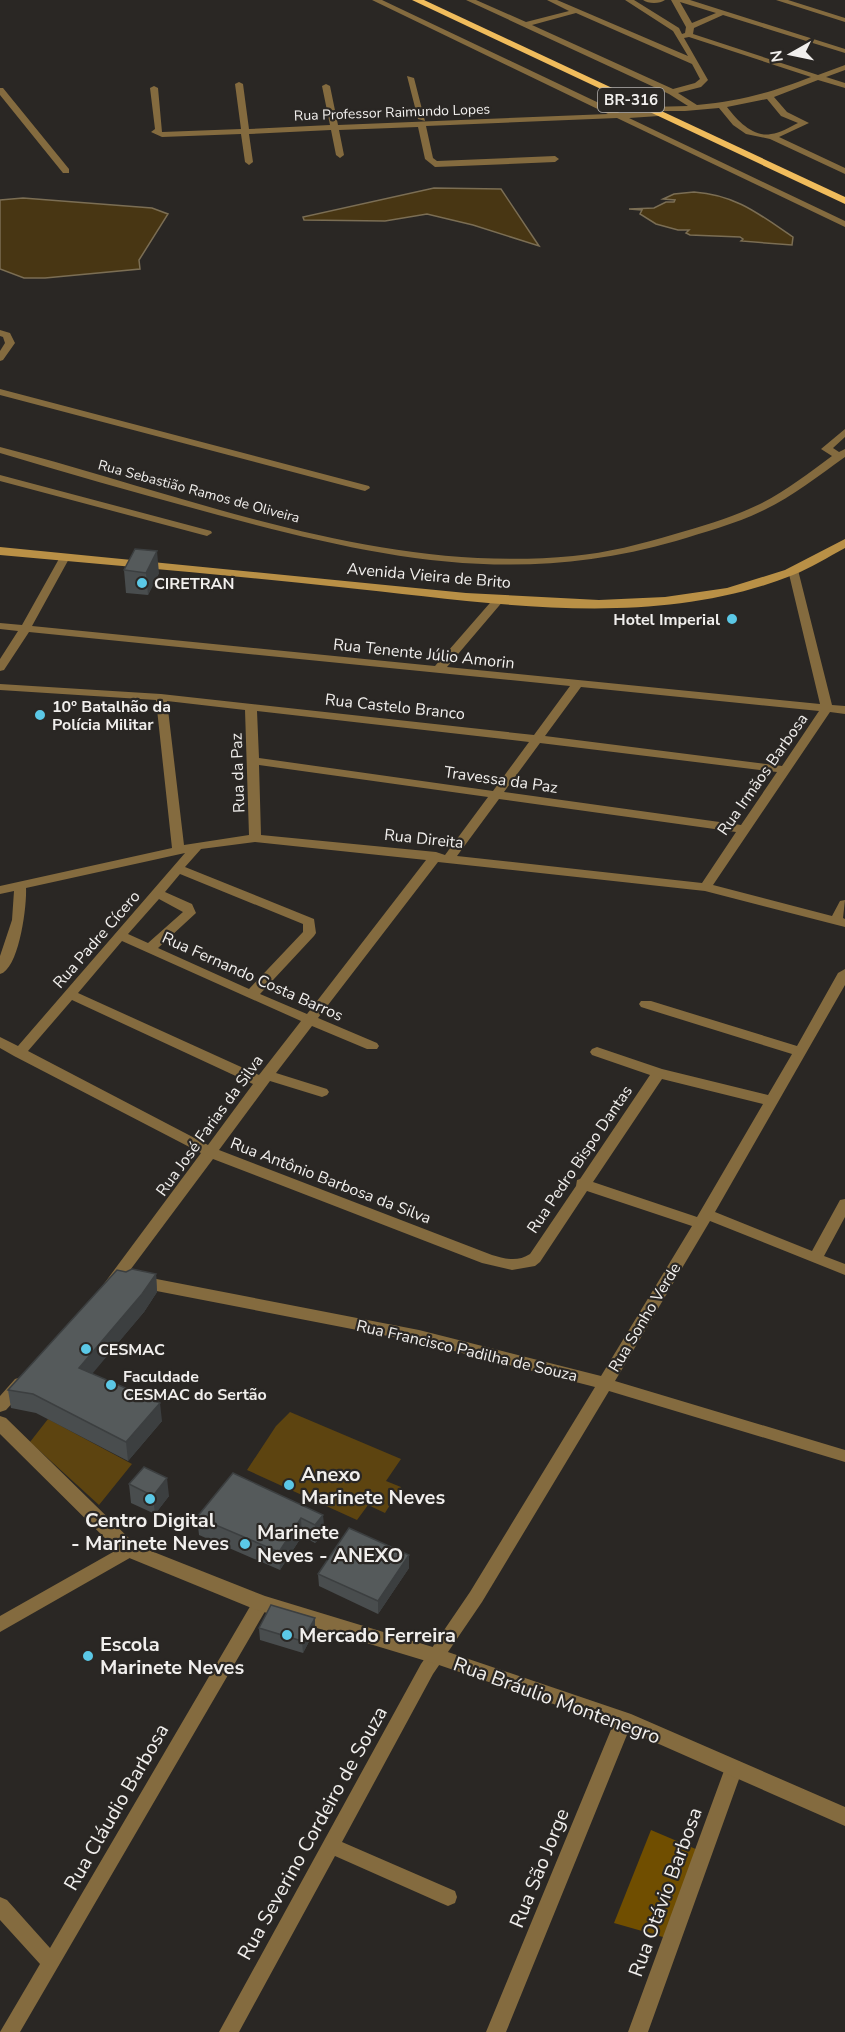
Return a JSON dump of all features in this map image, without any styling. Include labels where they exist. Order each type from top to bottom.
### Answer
[{"type":"highway","name":"BR-316","points":[[417,0],[845,201]]},
{"type":"main road","name":"Avenida Vieira de Brito","points":[[0,551],[500,598],[591,604],[659,602],[735,589],[793,570],[845,543]]},
{"type":"street","points":[[376,0],[845,224]]},
{"type":"street","points":[[470,0],[672,92],[694,107]]},
{"type":"street","points":[[551,0],[694,62]]},
{"type":"street","points":[[647,0],[661,0]]},
{"type":"street","points":[[672,92],[702,82],[703,76],[694,62],[687,33],[675,0]]},
{"type":"street","points":[[682,0],[845,51]]},
{"type":"street","points":[[780,0],[845,20]]},
{"type":"street","points":[[632,1],[687,33],[824,77],[845,86]]},
{"type":"street","points":[[828,14],[836,10]]},
{"type":"street","points":[[525,25],[576,11]]},
{"type":"street","points":[[687,33],[725,12]]},
{"type":"street","points":[[654,111],[721,105],[769,96],[845,68]]},
{"type":"street","points":[[410,78],[429,159],[435,164],[555,159]]},
{"type":"street","points":[[239,84],[249,162]]},
{"type":"street","points":[[326,86],[340,155]]},
{"type":"street","name":"Rua Professor Raimundo Lopes","points":[[154,88],[161,132],[624,117],[654,111]]},
{"type":"street","points":[[0,90],[66,171]]},
{"type":"street","points":[[769,96],[784,114],[806,123],[772,137]]},
{"type":"street","points":[[721,105],[738,126],[762,136],[772,137],[845,171]]},
{"type":"street","points":[[673,120],[682,109]]},
{"type":"street","name":"Rua Professor Raimundo Lopes","points":[[422,122],[654,111]]},
{"type":"street","points":[[0,333],[8,335],[10,343],[0,358]]},
{"type":"street","points":[[0,392],[366,488]]},
{"type":"street","points":[[842,454],[826,448],[845,432]]},
{"type":"street","name":"Rua Sebastião Ramos de Oliveira","points":[[0,450],[283,530],[391,554],[458,561],[532,563],[576,560],[642,549],[693,533],[766,506],[842,454]]},
{"type":"street","points":[[1,479],[207,533]]},
{"type":"street","points":[[0,668],[66,557]]},
{"type":"street","name":"Rua Irmãos Barbosa","points":[[705,887],[827,708],[793,570]]},
{"type":"street","points":[[437,671],[500,598]]},
{"type":"street","name":"Rua Tenente Júlio Amorin","points":[[0,626],[845,710]]},
{"type":"street","name":"Rua José Farias da Silva","points":[[102,1294],[118,1277],[310,1020],[496,795],[577,685]]},
{"type":"street","name":"Rua Castelo Branco","points":[[0,687],[161,697],[538,739],[786,770]]},
{"type":"street","points":[[161,697],[178,850]]},
{"type":"street","name":"Rua da Paz","points":[[251,707],[255,838]]},
{"type":"street","name":"Travessa da Paz","points":[[253,761],[744,829]]},
{"type":"street","name":"Rua Direita","points":[[0,890],[197,846],[255,838],[705,887],[840,922]]},
{"type":"street","name":"Rua Padre Cícero","points":[[19,1053],[197,846]]},
{"type":"street","points":[[178,869],[309,922],[309,933],[251,996]]},
{"type":"street","points":[[0,970],[18,929],[21,911],[20,885]]},
{"type":"street","points":[[149,949],[190,913],[188,907],[157,893]]},
{"type":"street","points":[[840,922],[845,904]]},
{"type":"street","name":"Rua Fernando Costa Barros","points":[[121,936],[251,996],[372,1046]]},
{"type":"street","name":"Rua Sonho Verde","points":[[435,1656],[476,1597],[703,1219],[845,973]]},
{"type":"street","points":[[70,994],[265,1078],[322,1092]]},
{"type":"street","points":[[646,1004],[799,1051]]},
{"type":"street","name":"Rua Antônio Barbosa da Silva","points":[[0,1042],[210,1152],[487,1259],[512,1266],[528,1264]]},
{"type":"street","points":[[597,1052],[659,1073],[771,1101]]},
{"type":"street","name":"Rua Pedro Bispo Dantas","points":[[528,1264],[535,1258],[659,1073]]},
{"type":"street","points":[[582,1185],[703,1219],[845,1270]]},
{"type":"street","points":[[815,1259],[845,1204]]},
{"type":"street","name":"Rua Francisco Padilha de Souza","points":[[118,1277],[419,1336],[603,1383],[845,1456]]},
{"type":"street","points":[[0,1406],[31,1371]]},
{"type":"street","name":"Rua Bráulio Montenegro","points":[[0,1423],[129,1550],[261,1603],[435,1656],[624,1720],[845,1817]]},
{"type":"street","points":[[0,1625],[129,1550]]},
{"type":"street","name":"Rua Cláudio Barbosa","points":[[9,2032],[261,1603]]},
{"type":"street","name":"Rua Severino Cordeiro de Souza","points":[[229,2032],[435,1656]]},
{"type":"street","name":"Rua São Jorge","points":[[496,2032],[624,1720]]},
{"type":"street","name":"Rua Otávio Barbosa","points":[[638,2032],[734,1768]]},
{"type":"street","points":[[330,1845],[448,1897]]},
{"type":"street","points":[[0,1906],[51,1963]]},
{"type":"shaded area","points":[[434,188],[501,189],[539,246],[473,225],[427,214],[385,221],[304,220],[303,217]]},
{"type":"shaded area","points":[[694,192],[735,201],[793,237],[792,245],[741,241],[743,239],[740,237],[690,235],[686,233],[689,230],[678,230],[656,224],[640,214],[642,210],[629,209],[654,208],[666,202],[674,202],[675,200],[663,199],[674,194]]},
{"type":"shaded area","points":[[23,198],[152,208],[168,214],[139,260],[140,269],[24,278],[0,269],[0,200]]},
{"type":"shaded area","points":[[290,1412],[401,1459],[386,1481],[401,1487],[385,1513],[368,1505],[357,1520],[247,1470],[276,1426]]},
{"type":"shaded area","points":[[48,1419],[132,1464],[99,1505],[30,1442]]},
{"type":"shaded area","points":[[651,1830],[698,1850],[670,1939],[614,1923]]},
{"type":"building","points":[[135,549],[157,551],[146,573],[124,570]]},
{"type":"building","name":"CESMAC","points":[[132,1269],[156,1274],[142,1294],[79,1368],[160,1403],[126,1442],[33,1394],[8,1390],[117,1270],[126,1272]]},
{"type":"building","points":[[144,1467],[167,1478],[153,1496],[129,1484]]},
{"type":"building","points":[[233,1473],[323,1515],[315,1525],[301,1518],[279,1552],[197,1517]]},
{"type":"building","points":[[349,1528],[409,1555],[378,1601],[318,1574]]},
{"type":"building","points":[[271,1605],[315,1618],[302,1641],[259,1628]]},
{"type":"place","name":"CIRETRAN","points":[[142,583]]},
{"type":"place","name":"Hotel Imperial","points":[[732,619]]},
{"type":"place","name":"10º Batalhão da Polícia Militar","points":[[40,715]]},
{"type":"place","name":"CESMAC","points":[[86,1349]]},
{"type":"place","name":"Faculdade CESMAC do Sertão","points":[[111,1385]]},
{"type":"place","name":"Anexo Marinete Neves","points":[[289,1485]]},
{"type":"place","name":"Centro Digital - Marinete Neves","points":[[150,1499]]},
{"type":"place","name":"Marinete Neves - ANEXO","points":[[245,1544]]},
{"type":"place","name":"Mercado Ferreira","points":[[287,1635]]},
{"type":"place","name":"Escola Marinete Neves","points":[[88,1656]]}]
